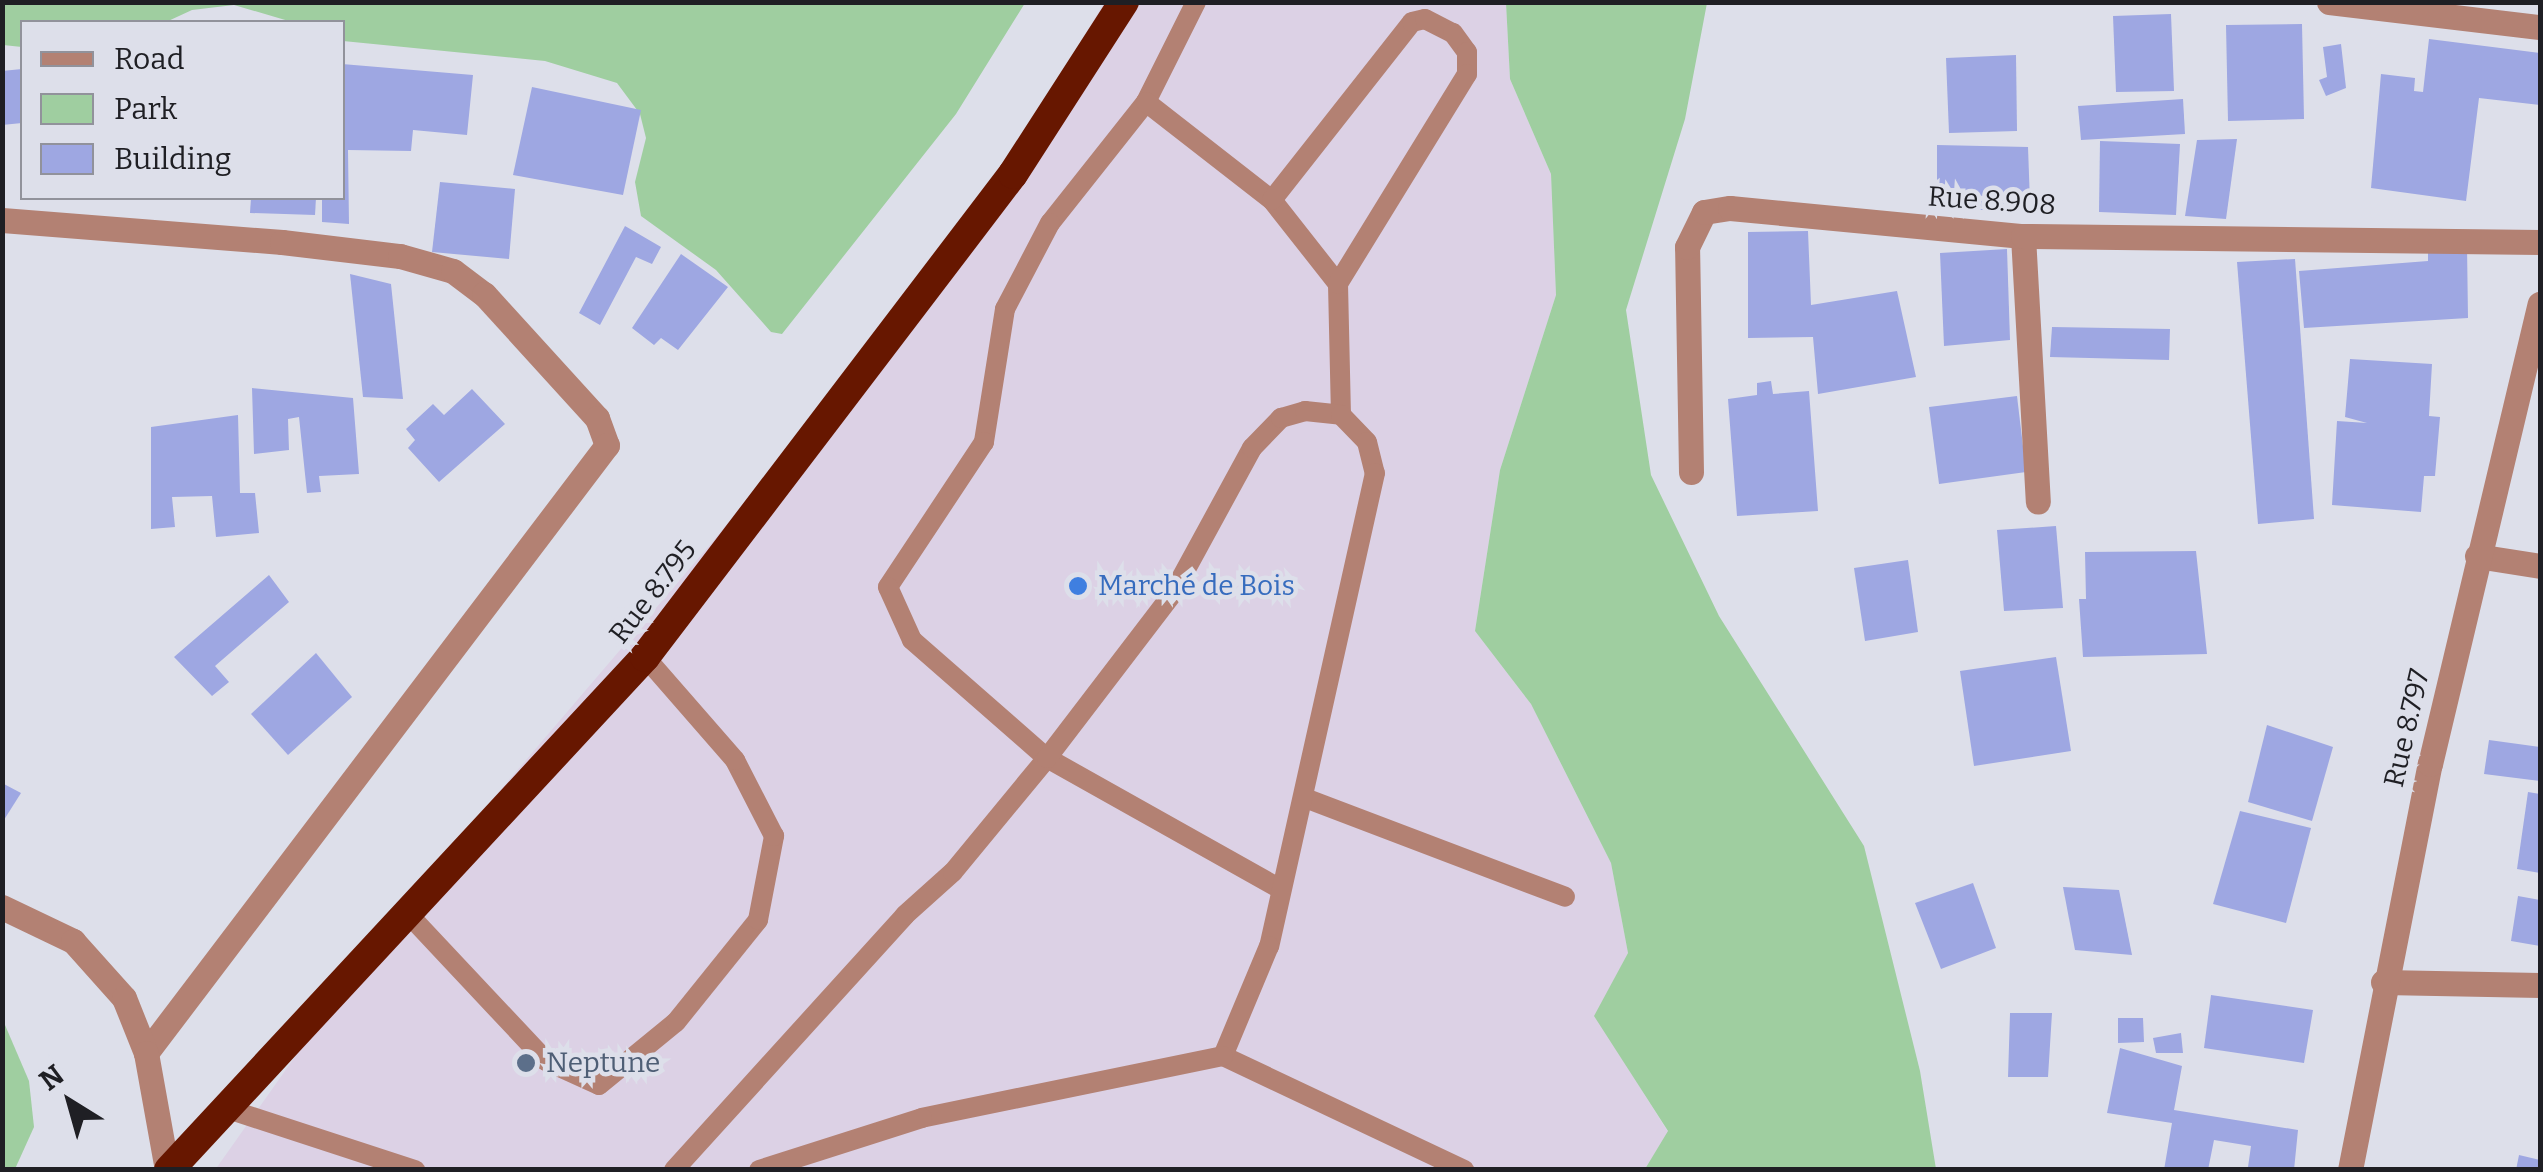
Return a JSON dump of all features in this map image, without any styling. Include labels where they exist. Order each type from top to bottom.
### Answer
[{"type":"highway","name":"Rue 8.795","points":[[168,1170],[231,1110],[645,657],[1013,174],[1124,2]]},
{"type":"street","points":[[2329,2],[2540,27]]},
{"type":"street","name":"Rue 8.908","points":[[1691,472],[1686,247],[1704,212],[1730,208],[2023,236],[2540,242]]},
{"type":"street","points":[[2,220],[282,242],[400,256],[453,271],[484,294],[598,418],[607,445],[146,1053]]},
{"type":"street","points":[[2023,236],[2038,502]]},
{"type":"street","name":"Rue 8.797","points":[[2350,1170],[2383,982],[2477,556],[2540,304]]},
{"type":"street","points":[[2477,556],[2540,566]]},
{"type":"street","points":[[2,907],[73,941],[124,998],[146,1053],[168,1170]]},
{"type":"street","points":[[2383,982],[2540,986]]},
{"type":"lane","points":[[1196,2],[1146,102],[1050,222],[1005,308],[984,442],[888,587],[912,640],[1047,758],[1279,888]]},
{"type":"lane","points":[[1272,200],[1412,22],[1425,19],[1452,33],[1467,52],[1467,74],[1338,284],[1341,415]]},
{"type":"lane","points":[[1146,102],[1272,200],[1338,284]]},
{"type":"lane","points":[[674,1170],[905,915],[954,872],[1047,758],[1172,593],[1252,448],[1281,418],[1305,411],[1341,415],[1367,442],[1375,473],[1335,632],[1305,798],[1279,888],[1270,946],[1223,1056]]},
{"type":"lane","points":[[410,916],[546,1061],[598,1085],[676,1022],[758,920],[774,836],[735,760],[645,657]]},
{"type":"lane","points":[[1305,798],[1565,896]]},
{"type":"lane","points":[[759,1170],[922,1118],[1223,1056],[1464,1170]]},
{"type":"lane","points":[[231,1110],[415,1170]]},
{"type":"shaded area","name":"Marché de Bois","points":[[1104,3],[1506,3],[1510,79],[1551,174],[1556,295],[1500,470],[1475,631],[1531,704],[1611,863],[1628,953],[1595,1016],[1668,1132],[1645,1169],[215,1170],[403,904],[714,540],[982,208]]},
{"type":"green space","points":[[2,3],[1025,3],[956,114],[782,334],[771,332],[716,270],[641,216],[635,182],[646,138],[640,114],[617,83],[545,61],[345,41],[345,20],[285,20],[234,5],[192,10],[170,20],[20,20],[20,47],[3,45]]},
{"type":"green space","points":[[1506,3],[1707,3],[1685,119],[1626,310],[1651,475],[1719,616],[1864,846],[1920,1071],[1936,1169],[1645,1169],[1668,1131],[1594,1016],[1628,953],[1611,863],[1531,704],[1475,631],[1500,470],[1556,295],[1551,174],[1510,79]]},
{"type":"green space","points":[[2,1018],[29,1081],[34,1127],[15,1169],[3,1169]]},
{"type":"building","points":[[2171,14],[2174,91],[2116,92],[2113,16]]},
{"type":"building","points":[[2302,24],[2304,119],[2228,121],[2226,25]]},
{"type":"building","points":[[2429,39],[2540,53],[2540,105],[2479,98],[2466,201],[2371,188],[2381,74],[2415,78],[2414,91],[2423,92]]},
{"type":"building","points":[[2341,44],[2346,88],[2326,96],[2319,80],[2327,77],[2323,47]]},
{"type":"building","points":[[2016,55],[2017,131],[1949,133],[1946,58]]},
{"type":"building","points":[[345,64],[473,75],[467,135],[413,130],[411,151],[348,150],[349,224],[322,222],[322,200],[345,200]]},
{"type":"building","points":[[20,69],[20,123],[2,125],[2,71]]},
{"type":"building","points":[[532,87],[641,110],[623,195],[513,175]]},
{"type":"building","points":[[2183,99],[2185,134],[2081,140],[2078,106]]},
{"type":"building","points":[[2237,139],[2226,219],[2185,216],[2197,140]]},
{"type":"building","points":[[2100,141],[2180,144],[2176,215],[2099,212]]},
{"type":"building","points":[[1937,145],[2028,147],[2030,203],[2025,210],[1937,210]]},
{"type":"building","points":[[440,182],[515,189],[509,259],[432,252]]},
{"type":"building","points":[[251,200],[316,200],[315,215],[250,213]]},
{"type":"building","points":[[625,226],[661,247],[652,264],[636,257],[600,325],[579,313]]},
{"type":"building","points":[[1808,231],[1811,305],[1897,291],[1916,377],[1818,394],[1813,337],[1748,338],[1748,232]]},
{"type":"building","points":[[2467,245],[2468,318],[2304,328],[2299,271],[2428,261],[2428,247]]},
{"type":"building","points":[[2007,249],[2010,340],[1944,346],[1940,253]]},
{"type":"building","points":[[681,254],[728,287],[678,350],[661,338],[654,345],[632,328]]},
{"type":"building","points":[[2295,259],[2314,519],[2258,524],[2237,262]]},
{"type":"building","points":[[350,274],[391,284],[403,399],[363,397]]},
{"type":"building","points":[[2052,327],[2170,329],[2169,360],[2050,357]]},
{"type":"building","points":[[2350,359],[2432,364],[2429,416],[2440,417],[2435,476],[2424,476],[2421,512],[2332,505],[2337,421],[2367,423],[2345,417]]},
{"type":"building","points":[[1771,381],[1773,394],[1809,391],[1818,511],[1737,516],[1728,399],[1757,395],[1757,383]]},
{"type":"building","points":[[252,388],[353,398],[359,474],[319,476],[321,492],[307,493],[299,417],[288,419],[289,450],[254,454]]},
{"type":"building","points":[[472,389],[505,424],[439,482],[408,448],[415,440],[406,429],[433,404],[444,415]]},
{"type":"building","points":[[2017,396],[2026,472],[1939,484],[1929,407]]},
{"type":"building","points":[[238,415],[240,493],[255,493],[259,533],[216,537],[212,496],[172,497],[175,527],[151,529],[151,427]]},
{"type":"building","points":[[2056,526],[2063,608],[2004,611],[1997,530]]},
{"type":"building","points":[[2196,551],[2207,654],[2083,657],[2079,599],[2086,599],[2085,552]]},
{"type":"building","points":[[1908,560],[1918,632],[1865,641],[1854,568]]},
{"type":"building","points":[[269,575],[289,602],[215,666],[229,682],[212,696],[174,657]]},
{"type":"building","points":[[316,653],[352,697],[288,755],[251,714]]},
{"type":"building","points":[[2056,657],[2071,751],[1974,766],[1960,671]]},
{"type":"building","points":[[2267,725],[2333,747],[2312,821],[2248,802]]},
{"type":"building","points":[[2489,740],[2540,747],[2540,781],[2484,774]]},
{"type":"building","points":[[2,783],[21,793],[2,823]]},
{"type":"building","points":[[2528,792],[2540,794],[2540,873],[2517,869]]},
{"type":"building","points":[[2240,811],[2311,828],[2286,923],[2213,904]]},
{"type":"building","points":[[1973,883],[1996,948],[1941,969],[1915,903]]},
{"type":"building","points":[[2063,887],[2119,890],[2132,955],[2075,950]]},
{"type":"building","points":[[2518,896],[2540,900],[2540,946],[2511,941]]},
{"type":"building","points":[[2211,995],[2313,1010],[2304,1063],[2204,1048]]},
{"type":"building","points":[[2010,1013],[2052,1013],[2048,1077],[2008,1077]]},
{"type":"building","points":[[2118,1018],[2143,1018],[2144,1042],[2118,1043]]},
{"type":"building","points":[[2181,1033],[2183,1053],[2156,1053],[2153,1038]]},
{"type":"building","points":[[2120,1048],[2182,1066],[2174,1110],[2298,1130],[2294,1170],[2248,1167],[2251,1146],[2214,1140],[2208,1170],[2164,1170],[2172,1123],[2107,1113]]},
{"type":"building","points":[[2519,1155],[2540,1160],[2540,1170],[2516,1170]]},
{"type":"place","name":"Marché de Bois","points":[[1078,586]]},
{"type":"place","name":"Neptune","points":[[526,1063]]}]
